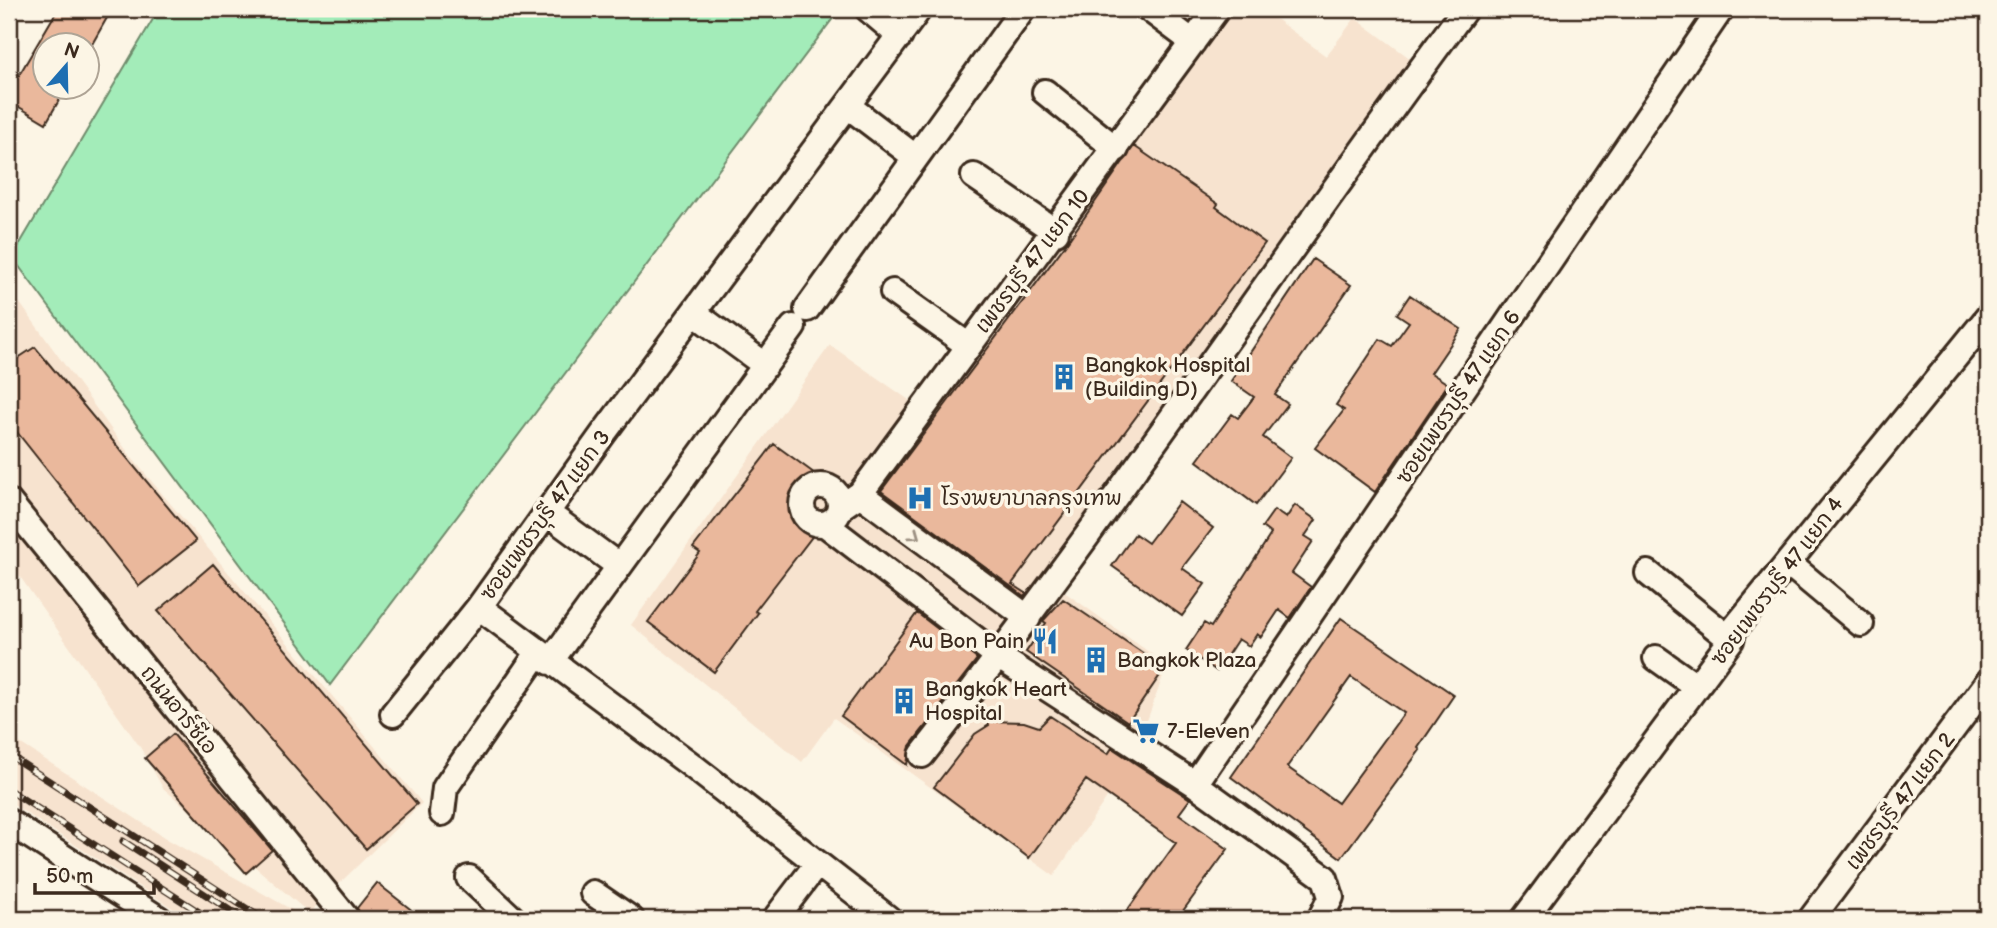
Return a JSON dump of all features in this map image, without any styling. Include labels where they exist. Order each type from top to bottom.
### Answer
[{"type":"street","points":[[868,9],[900,36]]},
{"type":"street","name":"ซอยเพชรบุรี 47 แยก 3","points":[[889,919],[691,764],[544,658],[479,607],[919,9]]},
{"type":"street","points":[[442,813],[445,788],[544,658],[619,566],[1023,9]]},
{"type":"street","points":[[1149,9],[1193,42]]},
{"type":"street","name":"เพชรบุุรี 47 แยก 10","points":[[842,508],[1056,232],[1217,9]]},
{"type":"street","points":[[922,755],[1028,618],[1195,388],[1308,223],[1465,9]]},
{"type":"street","name":"ซอยเพชรบุรี 47 แยก 6","points":[[1195,784],[1721,9]]},
{"type":"street","points":[[1045,92],[1116,149]]},
{"type":"street","points":[[848,106],[915,158]]},
{"type":"street","points":[[974,176],[1056,232]]},
{"type":"street","points":[[893,292],[969,346]]},
{"type":"street","points":[[694,313],[765,365]]},
{"type":"street","name":"ซอยเพชรบุรี 47 แยก 4","points":[[1524,919],[1697,687],[1731,640],[1734,629],[1988,317]]},
{"type":"street","name":"ถนนอาร์ซีเอ","points":[[9,502],[347,919]]},
{"type":"street","points":[[842,508],[1028,618]]},
{"type":"street","points":[[842,508],[999,657],[1195,784],[1325,878],[1331,897],[1324,918]]},
{"type":"street","points":[[547,513],[619,566]]},
{"type":"street","points":[[1788,563],[1861,624]]},
{"type":"street","points":[[1648,573],[1731,640]]},
{"type":"street","points":[[393,714],[479,607]]},
{"type":"street","points":[[1656,658],[1697,687]]},
{"type":"street","name":"เพชรบุุรี 47 แยก 2","points":[[1811,919],[1988,682]]},
{"type":"street","points":[[9,822],[159,919]]},
{"type":"street","points":[[777,919],[817,864]]},
{"type":"street","points":[[469,878],[513,919]]},
{"type":"street","points":[[593,893],[631,919]]},
{"type":"shaded area","name":"โรงพยาบาลกรุงเทพ","points":[[1218,9],[1262,9],[1326,56],[1355,18],[1430,73],[1056,586],[1167,665],[1134,757],[1054,876],[834,718],[802,762],[631,625],[830,345],[922,409]]},
{"type":"shaded area","points":[[9,288],[132,458],[422,803],[309,913],[163,788],[140,747],[9,561]]},
{"type":"shaded area","points":[[9,736],[167,839],[308,919],[189,919],[9,802]]},
{"type":"green space","points":[[159,9],[840,9],[330,685],[12,257]]},
{"type":"building","points":[[58,9],[112,9],[99,32],[44,32]]},
{"type":"building","points":[[32,53],[32,102],[58,102],[46,123],[9,101],[9,92]]},
{"type":"building","name":"Bangkok Hospital (Building D)","points":[[1134,146],[1218,204],[1216,207],[1265,243],[1012,584],[1026,593],[1024,596],[881,491],[1068,241]]},
{"type":"building","points":[[1313,259],[1351,285],[1275,395],[1288,404],[1263,437],[1291,458],[1256,505],[1197,461],[1232,414],[1238,418],[1254,397],[1231,381]]},
{"type":"building","points":[[1410,295],[1461,329],[1431,373],[1448,384],[1375,492],[1315,448],[1344,410],[1336,405],[1380,339],[1392,346],[1409,322],[1397,314]]},
{"type":"building","points":[[35,347],[196,541],[139,586],[9,422],[9,364]]},
{"type":"building","points":[[774,444],[822,479],[800,488],[790,505],[796,524],[814,534],[755,611],[758,613],[714,672],[648,622],[700,553],[693,548]]},
{"type":"building","points":[[1179,502],[1213,528],[1182,568],[1205,584],[1182,616],[1112,566],[1135,534],[1148,543]]},
{"type":"building","points":[[1295,505],[1316,520],[1305,536],[1313,541],[1292,573],[1311,587],[1290,618],[1279,610],[1261,637],[1257,634],[1249,646],[1238,639],[1217,671],[1186,650],[1204,623],[1211,627],[1271,534],[1262,527],[1274,510],[1286,518]]},
{"type":"building","points":[[213,564],[417,804],[366,849],[158,611]]},
{"type":"building","name":"Bangkok Plaza","points":[[1063,599],[1165,668],[1128,722],[1026,652],[1046,623],[1043,621]]},
{"type":"building","name":"Bangkok Heart Hospital","points":[[917,613],[977,659],[910,746],[907,765],[841,716]]},
{"type":"building","points":[[1341,618],[1454,695],[1418,748],[1420,750],[1341,858],[1231,777]],"holes":[[[1351,677],[1404,713],[1338,803],[1287,767]]]},
{"type":"building","points":[[1050,716],[1108,754],[1112,748],[1190,799],[1179,814],[1228,849],[1177,919],[1121,919],[1176,843],[1086,780],[1029,858],[934,787],[975,734],[989,725],[988,721],[1024,722],[1039,727]]},
{"type":"building","points":[[173,734],[272,850],[246,873],[145,758]]},
{"type":"building","points":[[377,883],[423,919],[363,919],[357,908]]},
{"type":"railway","points":[[9,755],[263,919]]},
{"type":"railway","points":[[9,790],[210,919]]},
{"type":"railway","points":[[123,841],[237,915]]},
{"type":"place","name":"Bangkok Hospital (Building D)","points":[[1064,377]]},
{"type":"place","name":"โรงพยาบาลกรุงเทพ","points":[[920,498]]},
{"type":"place","name":"Au Bon Pain","points":[[1045,641]]},
{"type":"place","name":"Bangkok Plaza","points":[[1096,660]]},
{"type":"place","name":"Bangkok Heart Hospital","points":[[904,701]]},
{"type":"place","name":"7-Eleven","points":[[1146,731]]}]
